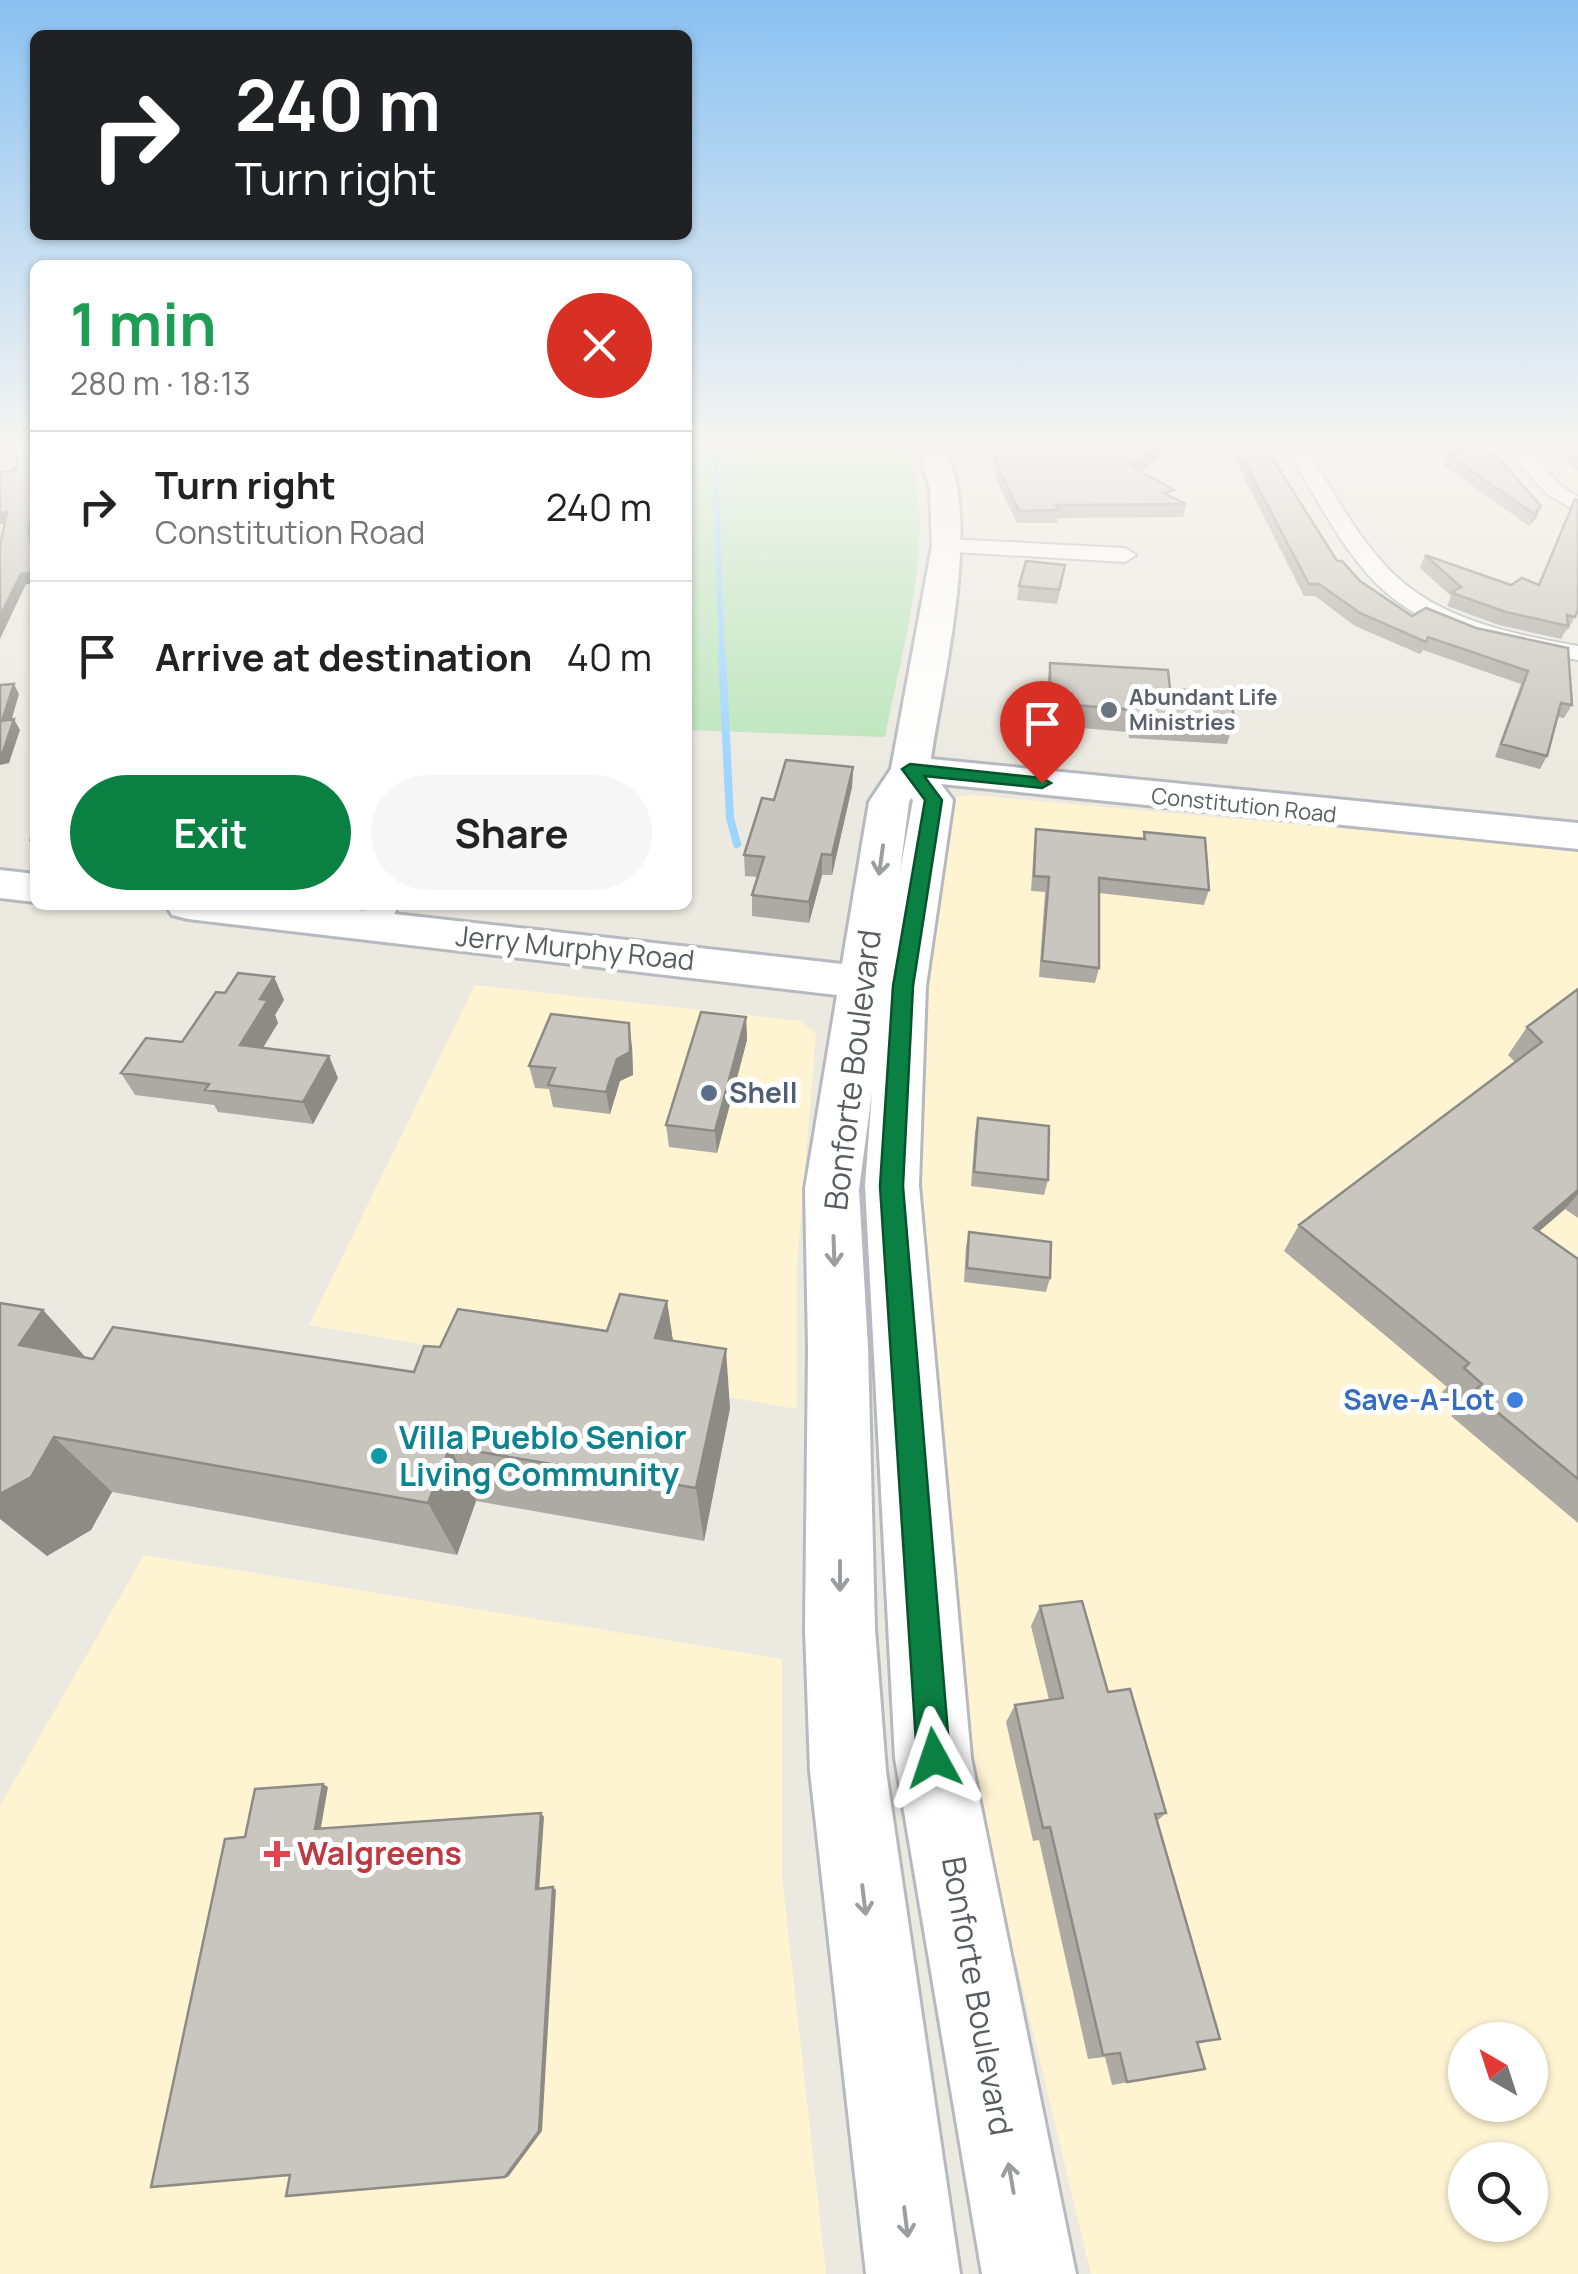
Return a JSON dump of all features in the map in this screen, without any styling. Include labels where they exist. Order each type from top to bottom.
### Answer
[{"type":"main road","points":[[910,769],[947,554]]},
{"type":"main road","name":"Constitution Road","points":[[910,769],[1578,836]]},
{"type":"main road","name":"Bonforte Boulevard","points":[[910,769],[933,800],[832,1188],[840,1629],[848,1771],[913,2274]]},
{"type":"main road","points":[[0,884],[30,887]]},
{"type":"main road","name":"Jerry Murphy Road","points":[[283,910],[378,915],[883,984]]},
{"type":"main road","name":"Bonforte Boulevard","points":[[883,984],[892,1186],[932,1738],[1028,2274]]},
{"type":"street","points":[[1107,554],[1124,555]]},
{"type":"street","points":[[1365,554],[1402,594],[1441,615],[1486,632],[1578,652]]},
{"type":"shaded area","points":[[972,795],[1578,850],[1578,2274],[1091,2274],[964,1744],[912,1227],[913,1094],[949,804],[957,797]]},
{"type":"shaded area","points":[[475,985],[801,1021],[816,1034],[797,1265],[797,1409],[309,1325]]},
{"type":"shaded area","points":[[144,1555],[782,1659],[782,1877],[826,2274],[0,2274],[0,1806]]},
{"type":"green space","points":[[692,554],[918,554],[885,737],[692,730]]},
{"type":"building","points":[[0,554],[30,554],[30,573],[21,574],[0,616]]},
{"type":"building","points":[[1293,554],[1333,554],[1360,581],[1412,616],[1426,608],[1476,628],[1568,648],[1572,705],[1561,703],[1547,756],[1501,744],[1528,671],[1428,637],[1426,642],[1360,613],[1319,584],[1309,584]]},
{"type":"building","points":[[1552,554],[1578,554],[1578,610],[1575,617],[1567,615],[1568,626],[1506,612],[1455,594],[1452,592],[1461,587],[1425,555],[1511,585],[1522,578],[1539,585]]},
{"type":"building","points":[[1026,561],[1065,565],[1059,590],[1019,586]]},
{"type":"building","points":[[1050,663],[1168,670],[1170,689],[1231,693],[1234,722],[1135,716],[1134,710],[1050,703]]},
{"type":"building","points":[[14,684],[2,721],[14,719],[0,753],[0,685]]},
{"type":"building","points":[[786,760],[853,767],[832,855],[822,854],[809,902],[752,895],[764,857],[744,855],[762,798],[774,800]]},
{"type":"building","points":[[1036,829],[1145,839],[1144,832],[1205,838],[1209,890],[1099,878],[1099,968],[1042,961],[1049,877],[1034,876]]},
{"type":"building","points":[[238,973],[274,977],[260,999],[268,1000],[240,1045],[329,1056],[303,1102],[205,1090],[209,1084],[121,1073],[146,1038],[182,1042],[216,992],[225,993]]},
{"type":"building","points":[[1578,989],[1578,1190],[1534,1228],[1578,1259],[1578,1479],[1473,1392],[1482,1384],[1464,1368],[1469,1363],[1299,1225],[1542,1042],[1527,1027]]},
{"type":"building","name":"Shell","points":[[701,1012],[746,1017],[715,1131],[666,1125]]},
{"type":"building","points":[[551,1014],[629,1023],[630,1052],[617,1059],[606,1092],[548,1085],[555,1068],[529,1066]]},
{"type":"building","points":[[978,1118],[1049,1126],[1048,1180],[974,1172]]},
{"type":"building","points":[[969,1232],[1051,1242],[1050,1278],[967,1268]]},
{"type":"building","points":[[620,1294],[667,1301],[655,1338],[726,1349],[696,1488],[450,1447],[428,1503],[54,1437],[31,1477],[0,1494],[0,1303],[43,1310],[19,1345],[93,1359],[113,1327],[414,1372],[424,1346],[440,1347],[458,1309],[607,1331]]},
{"type":"building","points":[[1082,1601],[1108,1692],[1130,1689],[1166,1813],[1155,1814],[1220,2039],[1197,2042],[1205,2069],[1127,2082],[1120,2053],[1103,2055],[1050,1827],[1043,1828],[1015,1705],[1063,1698],[1040,1606]]},
{"type":"building","name":"Walgreens","points":[[323,1784],[315,1829],[541,1813],[536,1889],[553,1887],[539,2131],[505,2177],[286,2196],[290,2175],[151,2187],[225,1839],[245,1837],[255,1789]]},
{"type":"waterway","points":[[719,554],[722,658]]},
{"type":"waterway","points":[[722,655],[730,818],[737,844]]},
{"type":"place","name":"Abundant Life Ministries","points":[[1109,710]]},
{"type":"place","name":"Shell","points":[[709,1093]]},
{"type":"place","name":"Save-A-Lot","points":[[1515,1400]]},
{"type":"place","name":"Villa Pueblo Senior Living Community","points":[[379,1456]]},
{"type":"place","name":"Walgreens","points":[[277,1854]]},
{"type":"route","points":[[934,1758],[922,1640],[892,1186],[903,986],[933,800],[910,769],[1042,783]]}]
